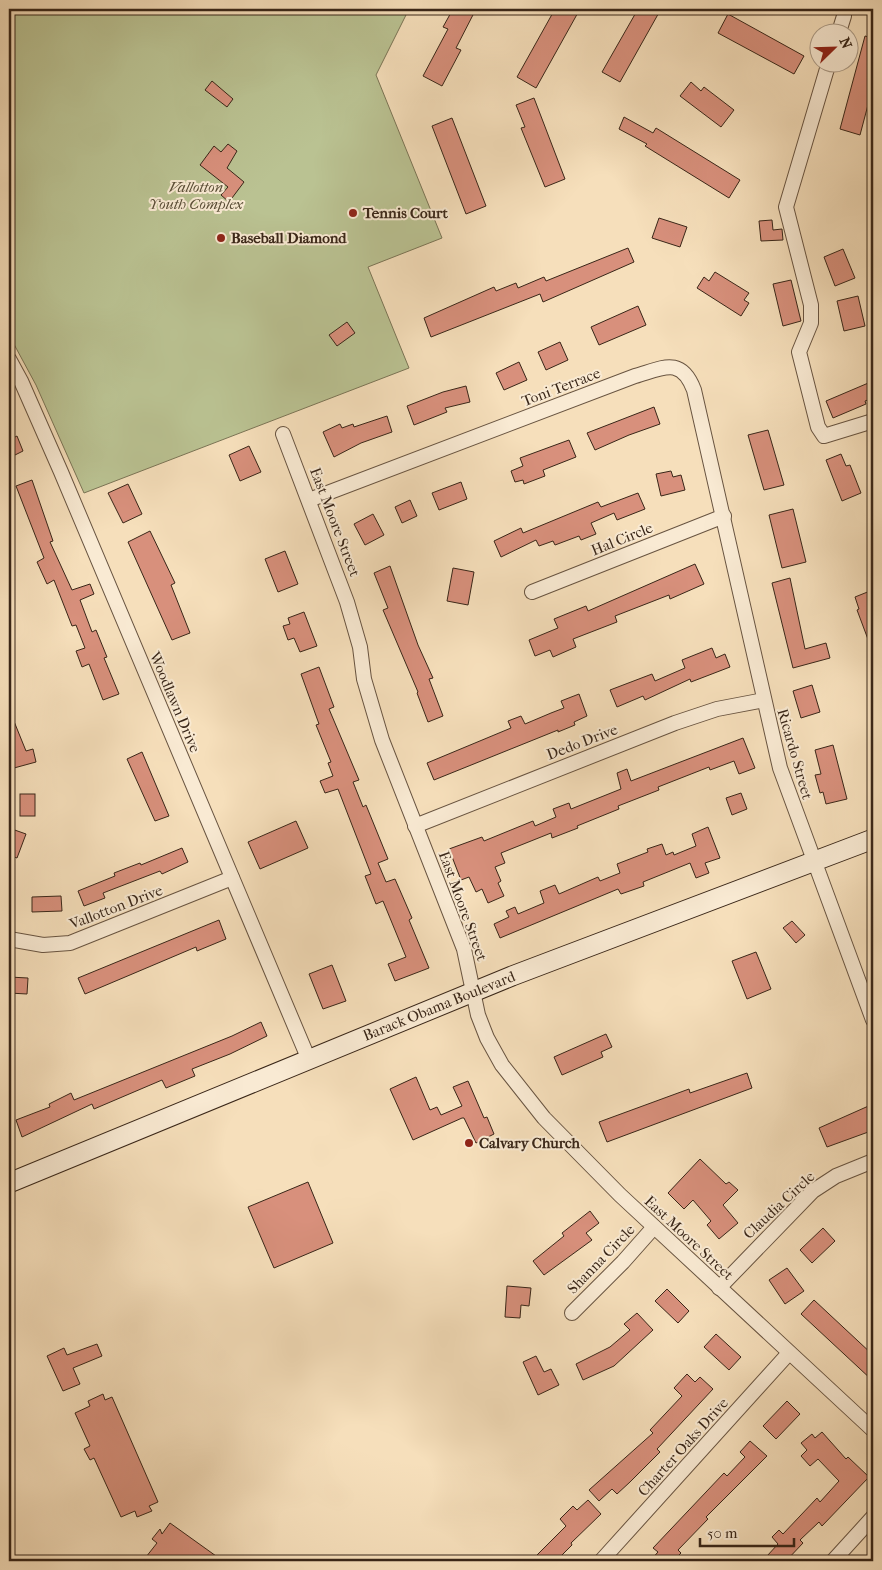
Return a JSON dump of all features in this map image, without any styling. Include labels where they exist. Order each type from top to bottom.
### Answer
[{"type":"main road","name":"Barack Obama Boulevard","points":[[9,1183],[512,976],[873,839]]},
{"type":"street","points":[[842,22],[844,9]]},
{"type":"street","points":[[826,72],[786,207],[811,305],[811,323],[799,352],[818,427],[824,436],[873,421]]},
{"type":"street","name":"Woodlawn Drive","points":[[9,359],[21,381],[61,472],[309,1060]]},
{"type":"street","name":"Toni Terrace","points":[[309,500],[635,376],[672,366],[682,369],[694,390],[724,516]]},
{"type":"street","name":"East Moore Street","points":[[283,434],[348,602],[375,716],[464,949],[478,1015],[487,1038],[512,1080],[561,1136],[718,1288],[873,1430]]},
{"type":"street","name":"Hal Circle","points":[[532,592],[724,516]]},
{"type":"street","name":"Ricardo Street","points":[[724,516],[780,768],[873,1020]]},
{"type":"street","name":"Dedo Drive","points":[[416,826],[675,724],[717,709],[764,700]]},
{"type":"street","name":"Vallotton Drive","points":[[9,939],[43,945],[70,943],[232,878]]},
{"type":"street","name":"Claudia Circle","points":[[718,1288],[814,1191],[836,1176],[873,1161]]},
{"type":"street","name":"Shanna Circle","points":[[572,1313],[623,1262],[654,1227]]},
{"type":"street","name":"Charter Oaks Drive","points":[[601,1561],[789,1353]]},
{"type":"street","points":[[833,1561],[873,1516]]},
{"type":"green space","name":"Vallotton Youth Complex","points":[[9,9],[409,9],[376,75],[442,238],[368,267],[409,368],[84,493],[36,385],[9,335]]},
{"type":"building","points":[[453,9],[476,9],[456,48],[461,50],[442,86],[423,76],[448,29],[443,27]]},
{"type":"building","points":[[555,9],[580,9],[536,88],[517,77]]},
{"type":"building","points":[[638,9],[661,9],[620,82],[602,72]]},
{"type":"building","points":[[728,14],[804,56],[794,74],[718,33]]},
{"type":"building","points":[[865,36],[873,38],[873,86],[860,135],[840,129],[855,72],[860,72],[860,55]]},
{"type":"building","points":[[212,81],[233,99],[227,107],[205,90]]},
{"type":"building","points":[[691,82],[701,91],[704,87],[734,110],[721,127],[680,96]]},
{"type":"building","points":[[534,98],[565,179],[545,187],[521,128],[525,127],[516,105]]},
{"type":"building","points":[[624,117],[653,133],[656,128],[740,180],[729,198],[645,146],[647,144],[619,129]]},
{"type":"building","points":[[452,118],[486,206],[466,214],[432,126]]},
{"type":"building","points":[[228,144],[237,151],[227,168],[244,182],[229,202],[221,195],[228,187],[200,165],[214,146],[221,152]]},
{"type":"building","points":[[659,218],[687,227],[680,247],[652,238]]},
{"type":"building","points":[[772,220],[773,230],[782,229],[783,240],[761,241],[759,221]]},
{"type":"building","points":[[628,248],[634,262],[543,302],[540,294],[431,337],[424,318],[494,287],[496,291],[516,283],[518,288],[544,277],[546,281]]},
{"type":"building","points":[[843,249],[855,278],[835,286],[824,257]]},
{"type":"building","points":[[715,272],[749,293],[744,300],[749,303],[741,316],[697,288],[704,277],[709,281]]},
{"type":"building","points":[[791,280],[801,321],[783,326],[773,284]]},
{"type":"building","points":[[858,296],[865,326],[844,331],[837,301]]},
{"type":"building","points":[[638,306],[646,325],[599,345],[591,327]]},
{"type":"building","points":[[347,322],[355,333],[337,346],[329,335]]},
{"type":"building","points":[[560,342],[568,360],[546,370],[538,352]]},
{"type":"building","points":[[519,362],[527,380],[504,390],[496,373]]},
{"type":"building","points":[[873,381],[873,398],[865,401],[866,404],[833,418],[826,401]]},
{"type":"building","points":[[466,386],[470,402],[445,408],[447,412],[414,425],[407,406],[443,392]]},
{"type":"building","points":[[654,407],[660,424],[595,450],[587,433]]},
{"type":"building","points":[[387,416],[392,432],[361,443],[334,457],[323,432],[340,424],[342,428],[353,424],[354,427]]},
{"type":"building","points":[[768,430],[784,485],[764,490],[748,435]]},
{"type":"building","points":[[17,436],[23,451],[9,458],[9,440]]},
{"type":"building","points":[[569,440],[576,457],[543,470],[545,476],[524,484],[523,480],[515,482],[511,471],[523,466],[520,458]]},
{"type":"building","points":[[249,446],[261,472],[240,481],[229,455]]},
{"type":"building","points":[[841,454],[846,466],[850,465],[861,493],[842,501],[826,460]]},
{"type":"building","points":[[671,471],[673,477],[681,475],[685,490],[661,496],[656,474]]},
{"type":"building","points":[[32,480],[53,541],[50,542],[72,590],[90,584],[94,594],[80,600],[92,632],[96,630],[107,657],[104,658],[119,694],[103,700],[89,664],[82,667],[76,651],[85,648],[76,625],[72,626],[54,580],[47,584],[37,562],[44,558],[16,486]]},
{"type":"building","points":[[461,482],[467,499],[439,510],[432,493]]},
{"type":"building","points":[[128,484],[142,514],[123,523],[108,493]]},
{"type":"building","points":[[638,493],[645,509],[617,520],[614,513],[591,523],[596,534],[581,540],[579,536],[555,545],[553,541],[539,546],[536,540],[501,557],[494,541],[521,528],[523,533],[598,502],[601,507]]},
{"type":"building","points":[[410,500],[417,516],[402,523],[395,507]]},
{"type":"building","points":[[793,509],[806,562],[782,568],[769,515]]},
{"type":"building","points":[[373,514],[384,535],[365,545],[354,524]]},
{"type":"building","points":[[150,531],[175,583],[171,585],[190,633],[172,640],[128,542]]},
{"type":"building","points":[[285,551],[298,584],[278,592],[265,559]]},
{"type":"building","points":[[695,564],[704,584],[670,599],[669,595],[615,616],[617,622],[573,639],[576,647],[553,657],[550,650],[535,656],[529,640],[558,628],[554,619],[586,606],[588,611]]},
{"type":"building","points":[[390,566],[418,645],[433,678],[429,679],[443,716],[428,722],[418,692],[383,610],[388,608],[374,573]]},
{"type":"building","points":[[453,568],[474,572],[468,605],[447,601]]},
{"type":"building","points":[[790,578],[805,649],[826,643],[830,658],[793,668],[772,583]]},
{"type":"building","points":[[870,591],[873,599],[872,650],[857,610],[859,609],[855,597]]},
{"type":"building","points":[[304,612],[317,646],[300,652],[294,638],[288,640],[283,626],[290,624],[288,618]]},
{"type":"building","points":[[712,648],[716,658],[725,654],[730,667],[691,682],[690,679],[645,700],[643,696],[617,707],[610,690],[652,674],[655,681],[685,668],[682,660]]},
{"type":"building","points":[[319,667],[334,707],[329,709],[359,780],[353,782],[363,807],[366,805],[388,859],[378,863],[386,882],[395,879],[412,918],[409,920],[429,968],[395,981],[388,964],[406,957],[383,901],[376,904],[365,876],[371,874],[338,789],[325,793],[320,781],[333,776],[328,763],[331,762],[316,725],[319,724],[301,674]]},
{"type":"building","points":[[812,685],[820,712],[801,718],[793,691]]},
{"type":"building","points":[[579,694],[587,716],[574,722],[575,725],[558,732],[558,730],[434,780],[427,763],[511,728],[508,721],[521,716],[525,724],[564,708],[561,701]]},
{"type":"building","points":[[9,709],[26,751],[33,749],[36,762],[14,768],[9,750]]},
{"type":"building","points":[[743,738],[755,768],[739,774],[734,761],[710,770],[709,767],[658,787],[659,790],[618,806],[619,809],[577,826],[578,828],[552,838],[551,833],[501,853],[505,863],[495,867],[501,881],[498,883],[504,896],[488,903],[482,889],[476,892],[469,877],[461,880],[449,849],[482,837],[484,841],[533,821],[535,826],[556,817],[553,809],[569,803],[571,809],[621,789],[617,773],[627,769],[631,781]]},
{"type":"building","points":[[833,745],[847,799],[826,804],[823,792],[820,793],[815,775],[821,774],[815,750]]},
{"type":"building","points":[[142,752],[169,816],[155,821],[127,759]]},
{"type":"building","points":[[741,793],[747,809],[732,815],[726,798]]},
{"type":"building","points":[[20,794],[35,794],[35,816],[20,816]]},
{"type":"building","points":[[296,821],[308,848],[260,869],[248,842]]},
{"type":"building","points":[[708,827],[720,858],[705,863],[709,873],[696,878],[690,863],[643,882],[644,886],[621,894],[618,889],[500,938],[494,924],[509,917],[506,911],[515,907],[518,914],[544,903],[540,891],[555,885],[559,894],[598,877],[600,881],[620,873],[617,864],[648,852],[647,849],[662,844],[666,855],[673,852],[674,855],[696,846],[692,834]]},
{"type":"building","points":[[9,828],[26,834],[17,858],[9,855]]},
{"type":"building","points":[[182,848],[188,862],[162,874],[160,871],[103,893],[105,898],[84,906],[78,891],[115,876],[114,873],[140,863],[141,865]]},
{"type":"building","points":[[61,896],[62,911],[32,912],[32,897]]},
{"type":"building","points":[[219,920],[226,939],[197,951],[196,947],[85,994],[78,978]]},
{"type":"building","points":[[792,921],[805,935],[796,943],[783,928]]},
{"type":"building","points":[[756,952],[771,989],[747,999],[732,961]]},
{"type":"building","points":[[332,965],[346,1001],[323,1009],[309,974]]},
{"type":"building","points":[[9,977],[28,978],[27,994],[9,993]]},
{"type":"building","points":[[261,1022],[267,1036],[230,1054],[192,1069],[195,1076],[166,1088],[162,1080],[94,1109],[92,1104],[22,1137],[16,1120],[50,1107],[49,1104],[71,1093],[74,1100],[232,1036]]},
{"type":"building","points":[[606,1034],[612,1047],[601,1052],[603,1057],[562,1075],[554,1057]]},
{"type":"building","points":[[747,1073],[752,1088],[607,1142],[599,1122],[689,1089],[690,1093]]},
{"type":"building","points":[[416,1077],[430,1110],[437,1107],[441,1115],[462,1106],[453,1087],[468,1081],[484,1118],[487,1117],[494,1134],[476,1143],[464,1118],[462,1118],[413,1140],[390,1089]]},
{"type":"building","points":[[873,1104],[873,1125],[869,1127],[871,1131],[827,1147],[819,1128]]},
{"type":"building","points":[[700,1159],[726,1184],[729,1182],[738,1190],[723,1205],[738,1223],[719,1239],[707,1225],[711,1221],[693,1200],[684,1209],[668,1193]]},
{"type":"building","points":[[308,1182],[333,1243],[274,1268],[248,1207]]},
{"type":"building","points":[[590,1211],[599,1223],[586,1233],[592,1240],[544,1275],[533,1261],[564,1236],[562,1233]]},
{"type":"building","points":[[823,1228],[835,1241],[812,1263],[800,1250]]},
{"type":"building","points":[[787,1268],[804,1291],[785,1304],[769,1280]]},
{"type":"building","points":[[507,1286],[531,1288],[529,1306],[521,1305],[520,1318],[505,1317]]},
{"type":"building","points":[[667,1289],[689,1311],[678,1323],[655,1301]]},
{"type":"building","points":[[814,1300],[873,1355],[873,1381],[801,1314]]},
{"type":"building","points":[[637,1313],[653,1330],[614,1366],[583,1380],[576,1364],[610,1347],[630,1330],[624,1324]]},
{"type":"building","points":[[716,1334],[741,1357],[729,1370],[704,1347]]},
{"type":"building","points":[[97,1344],[102,1356],[73,1368],[80,1384],[63,1391],[47,1356],[64,1348],[67,1355]]},
{"type":"building","points":[[536,1356],[544,1372],[551,1369],[559,1385],[538,1395],[523,1362]]},
{"type":"building","points":[[687,1374],[695,1382],[700,1377],[713,1389],[657,1449],[660,1452],[630,1482],[617,1494],[612,1489],[599,1501],[589,1490],[653,1433],[650,1430],[682,1396],[674,1388]]},
{"type":"building","points":[[103,1394],[105,1400],[112,1397],[158,1502],[149,1506],[152,1511],[137,1517],[135,1511],[121,1517],[94,1458],[90,1460],[84,1449],[90,1446],[75,1413],[90,1406],[88,1401]]},
{"type":"building","points":[[787,1401],[800,1414],[776,1439],[763,1426]]},
{"type":"building","points":[[822,1432],[846,1459],[848,1457],[869,1477],[822,1526],[819,1522],[800,1540],[803,1543],[786,1561],[773,1561],[767,1556],[778,1544],[772,1537],[779,1530],[783,1534],[817,1498],[820,1502],[839,1481],[818,1459],[810,1466],[801,1456],[807,1450],[801,1443],[812,1434],[815,1438]]},
{"type":"building","points":[[750,1441],[767,1456],[706,1517],[708,1519],[678,1550],[681,1553],[673,1561],[650,1561],[658,1552],[653,1548],[724,1473],[727,1476],[745,1457],[740,1452]]},
{"type":"building","points":[[588,1500],[601,1514],[571,1543],[572,1545],[556,1561],[531,1561],[566,1526],[560,1519],[573,1506],[577,1510]]},
{"type":"building","points":[[170,1523],[223,1561],[152,1561],[146,1557],[157,1543],[152,1539],[160,1529],[162,1534]]},
{"type":"place","name":"Tennis Court","points":[[353,213]]},
{"type":"place","name":"Baseball Diamond","points":[[221,238]]},
{"type":"place","name":"Calvary Church","points":[[469,1143]]}]
